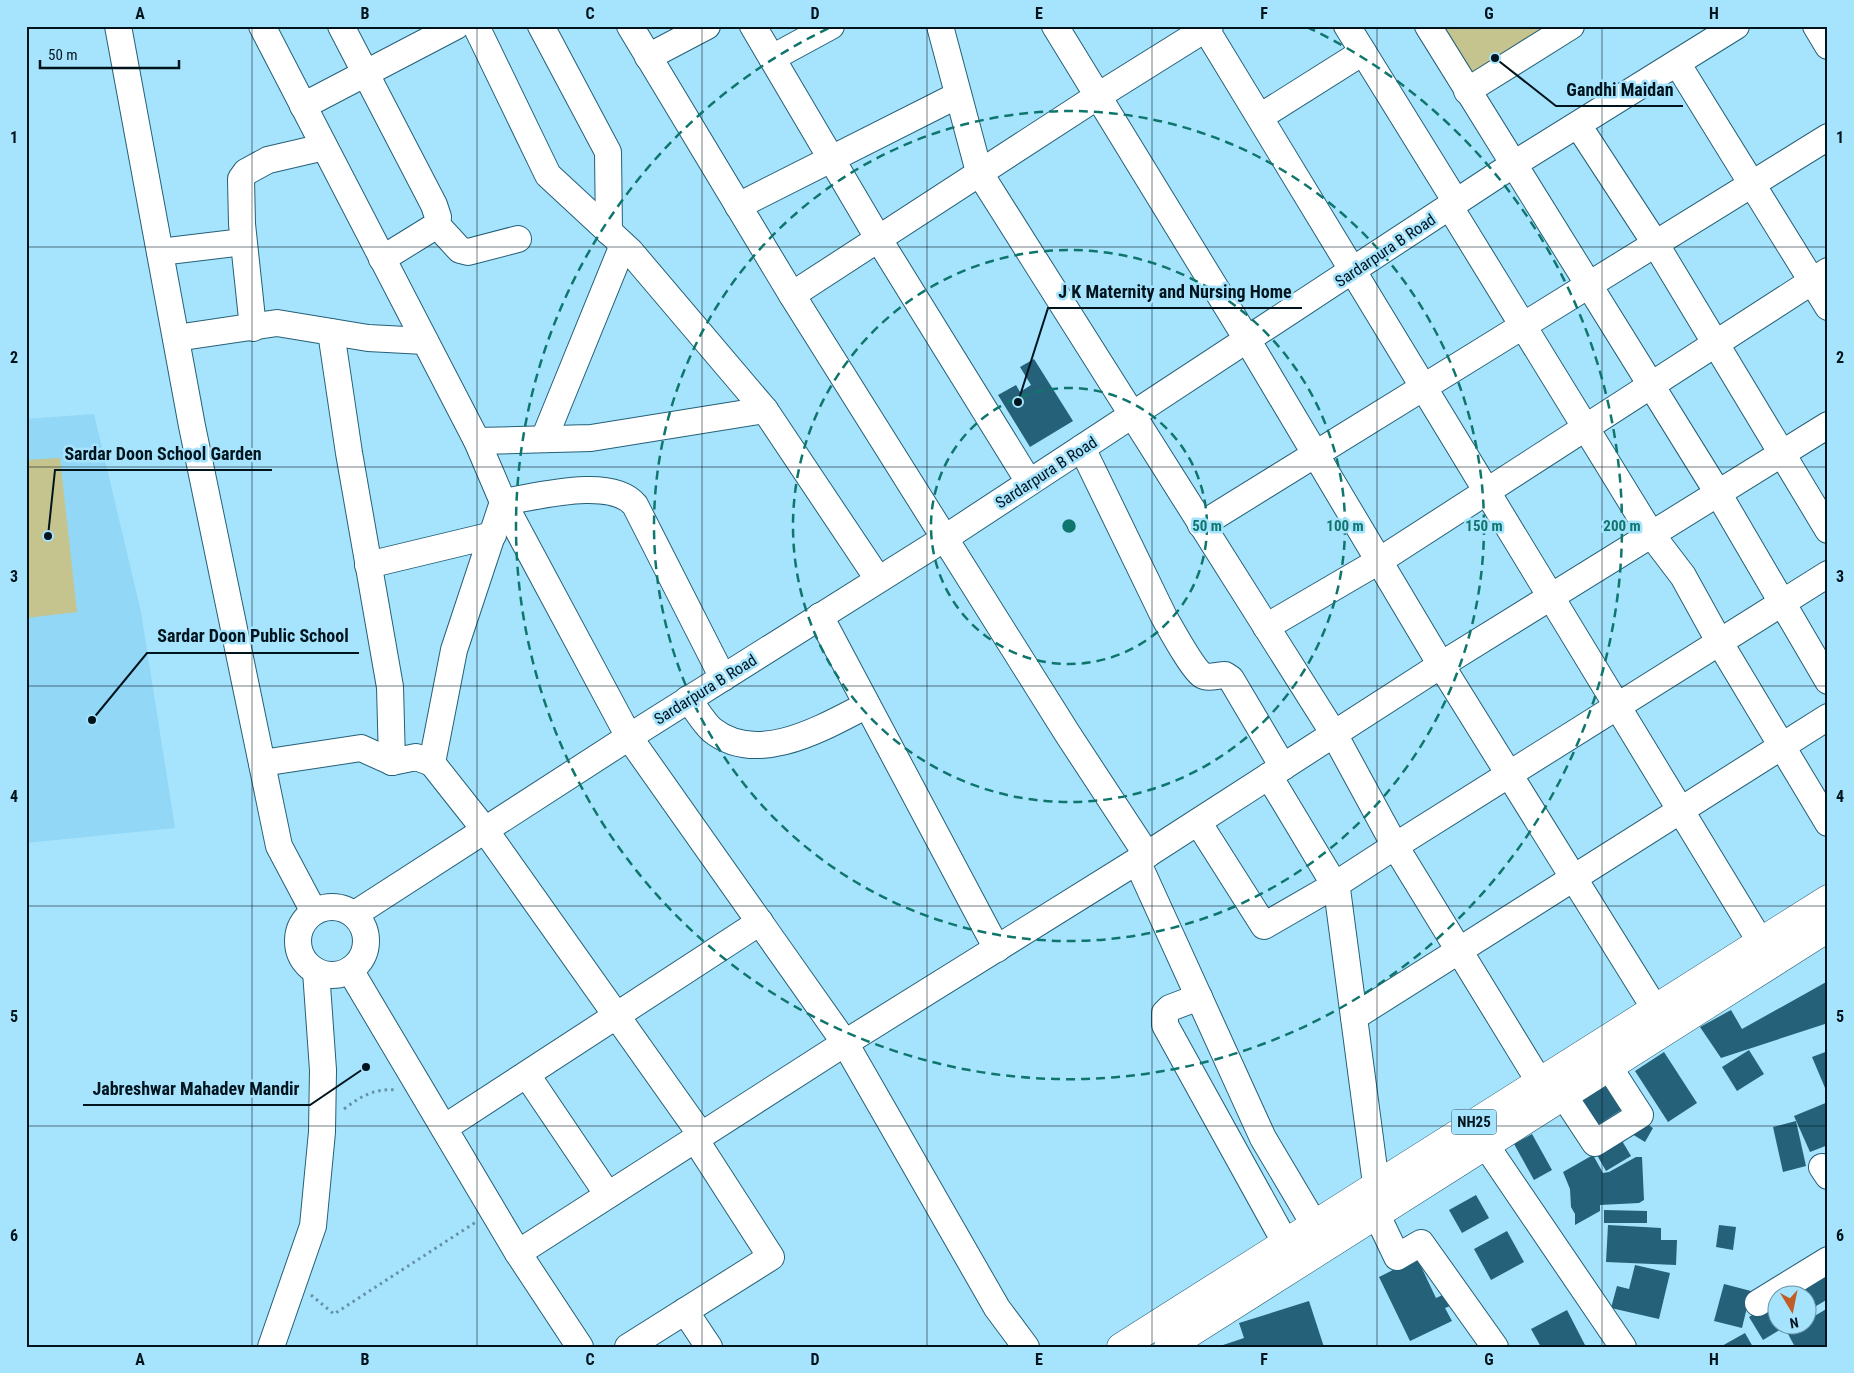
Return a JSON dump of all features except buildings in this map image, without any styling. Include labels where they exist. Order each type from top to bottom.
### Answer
[{"type":"main road","name":"NH25","points":[[1168,1347],[1376,1213],[1609,1067],[1661,1018],[1760,941],[1828,899]]},
{"type":"main road","name":"NH25","points":[[1121,1347],[1539,1081],[1828,928]]},
{"type":"street","points":[[118,26],[192,426],[279,846],[314,912]]},
{"type":"street","points":[[262,26],[477,441],[503,502],[629,737],[845,1043],[997,1308],[1026,1347]]},
{"type":"street","points":[[341,26],[434,205],[438,217],[437,225],[460,250],[468,252],[518,239]]},
{"type":"street","points":[[303,106],[456,26]]},
{"type":"street","points":[[476,26],[548,175],[616,239],[765,410],[878,579]]},
{"type":"street","points":[[541,26],[608,152],[616,239],[544,439]]},
{"type":"street","points":[[630,26],[792,295],[1068,733],[1142,858],[1199,997],[1263,1138],[1314,1224]]},
{"type":"street","points":[[648,57],[707,26]]},
{"type":"street","points":[[753,26],[878,238],[1029,482]]},
{"type":"street","points":[[772,58],[831,26]]},
{"type":"street","points":[[940,26],[979,172],[1334,734],[1395,846],[1539,1081]]},
{"type":"street","points":[[1055,26],[1248,341],[1441,665],[1661,1018]]},
{"type":"street","points":[[1347,26],[1651,534],[1683,576],[1720,643],[1828,823]]},
{"type":"street","points":[[1428,26],[1718,493],[1828,681]]},
{"type":"street","points":[[1467,91],[1571,26]]},
{"type":"street","name":"Sardarpura B Road","points":[[355,914],[629,737],[945,538],[1248,341],[1514,164],[1736,26]]},
{"type":"street","points":[[1816,26],[1828,46]]},
{"type":"street","points":[[792,295],[979,172],[1207,27],[1550,597],[1760,941]]},
{"type":"street","points":[[1260,117],[1363,52]]},
{"type":"street","points":[[1677,63],[1752,183],[1820,276],[1828,306]]},
{"type":"street","points":[[738,206],[958,94]]},
{"type":"street","points":[[1578,125],[1655,243],[1828,530]]},
{"type":"street","points":[[1202,525],[1828,137]]},
{"type":"street","points":[[253,328],[243,242],[242,179],[246,172],[268,160],[324,147]]},
{"type":"street","points":[[382,259],[437,225]]},
{"type":"street","points":[[160,252],[243,242]]},
{"type":"street","points":[[1266,627],[1379,560],[1820,276]]},
{"type":"street","points":[[176,338],[288,323],[368,338],[425,341]]},
{"type":"street","points":[[331,332],[368,565],[390,687],[392,762]]},
{"type":"street","points":[[477,441],[591,438],[765,410]]},
{"type":"street","points":[[518,1252],[845,1043],[1142,858],[1441,665],[1828,425]]},
{"type":"street","points":[[1082,448],[1164,618],[1177,640],[1202,674],[1209,677],[1225,675],[1231,679],[1276,772],[1337,889],[1376,1184]]},
{"type":"street","points":[[503,502],[585,490],[606,490],[630,498],[723,678]]},
{"type":"street","points":[[432,763],[454,650],[503,502]]},
{"type":"street","points":[[368,565],[493,535]]},
{"type":"street","points":[[1198,822],[1264,926],[1335,885],[1508,774],[1828,574]]},
{"type":"street","points":[[820,616],[997,949]]},
{"type":"street","points":[[688,700],[712,729],[726,738],[746,744],[790,741],[809,734],[868,705]]},
{"type":"street","points":[[1354,1017],[1828,717]]},
{"type":"street","points":[[262,763],[361,748],[392,762],[416,757],[432,763],[486,830],[617,1017],[698,1137],[771,1257],[628,1347]]},
{"type":"street","points":[[335,906],[355,914],[366,933],[367,944],[358,963],[350,970],[339,974],[327,975],[316,971],[307,964],[300,954],[299,931],[305,920],[314,912],[335,906]]},
{"type":"street","points":[[444,1128],[760,922]]},
{"type":"street","points":[[350,970],[518,1252],[580,1347]]},
{"type":"street","points":[[271,1347],[313,1226],[322,1132],[322,1030],[316,971]]},
{"type":"street","points":[[1199,997],[1170,1008],[1165,1013],[1165,1025],[1284,1242]]},
{"type":"street","points":[[1564,1096],[1595,1143],[1640,1115],[1609,1067]]},
{"type":"street","points":[[528,1074],[608,1195]]},
{"type":"street","points":[[1485,1144],[1623,1347]]},
{"type":"street","points":[[1376,1213],[1397,1257],[1421,1243],[1495,1347]]},
{"type":"street","points":[[1758,1303],[1828,1260]]},
{"type":"street","points":[[685,1311],[709,1347]]},
{"type":"path","points":[[340,1112],[363,1094],[385,1089],[408,1091],[428,1101]]},
{"type":"path","points":[[292,1287],[308,1293],[334,1314],[494,1212]]},
{"type":"shaded area","points":[[1440,26],[1583,26],[1479,89]]},
{"type":"shaded area","points":[[94,414],[141,612],[175,828],[26,843],[26,419]]},
{"type":"shaded area","points":[[60,458],[77,612],[26,618],[26,460]]},
{"type":"place","name":"Gandhi Maidan","points":[[1495,58]]},
{"type":"place","name":"J K Maternity and Nursing Home","points":[[1018,402]]},
{"type":"place","name":"Sardar Doon School Garden","points":[[48,536]]},
{"type":"place","name":"Sardar Doon Public School","points":[[92,720]]},
{"type":"place","name":"Jabreshwar Mahadev Mandir","points":[[366,1067]]}]
